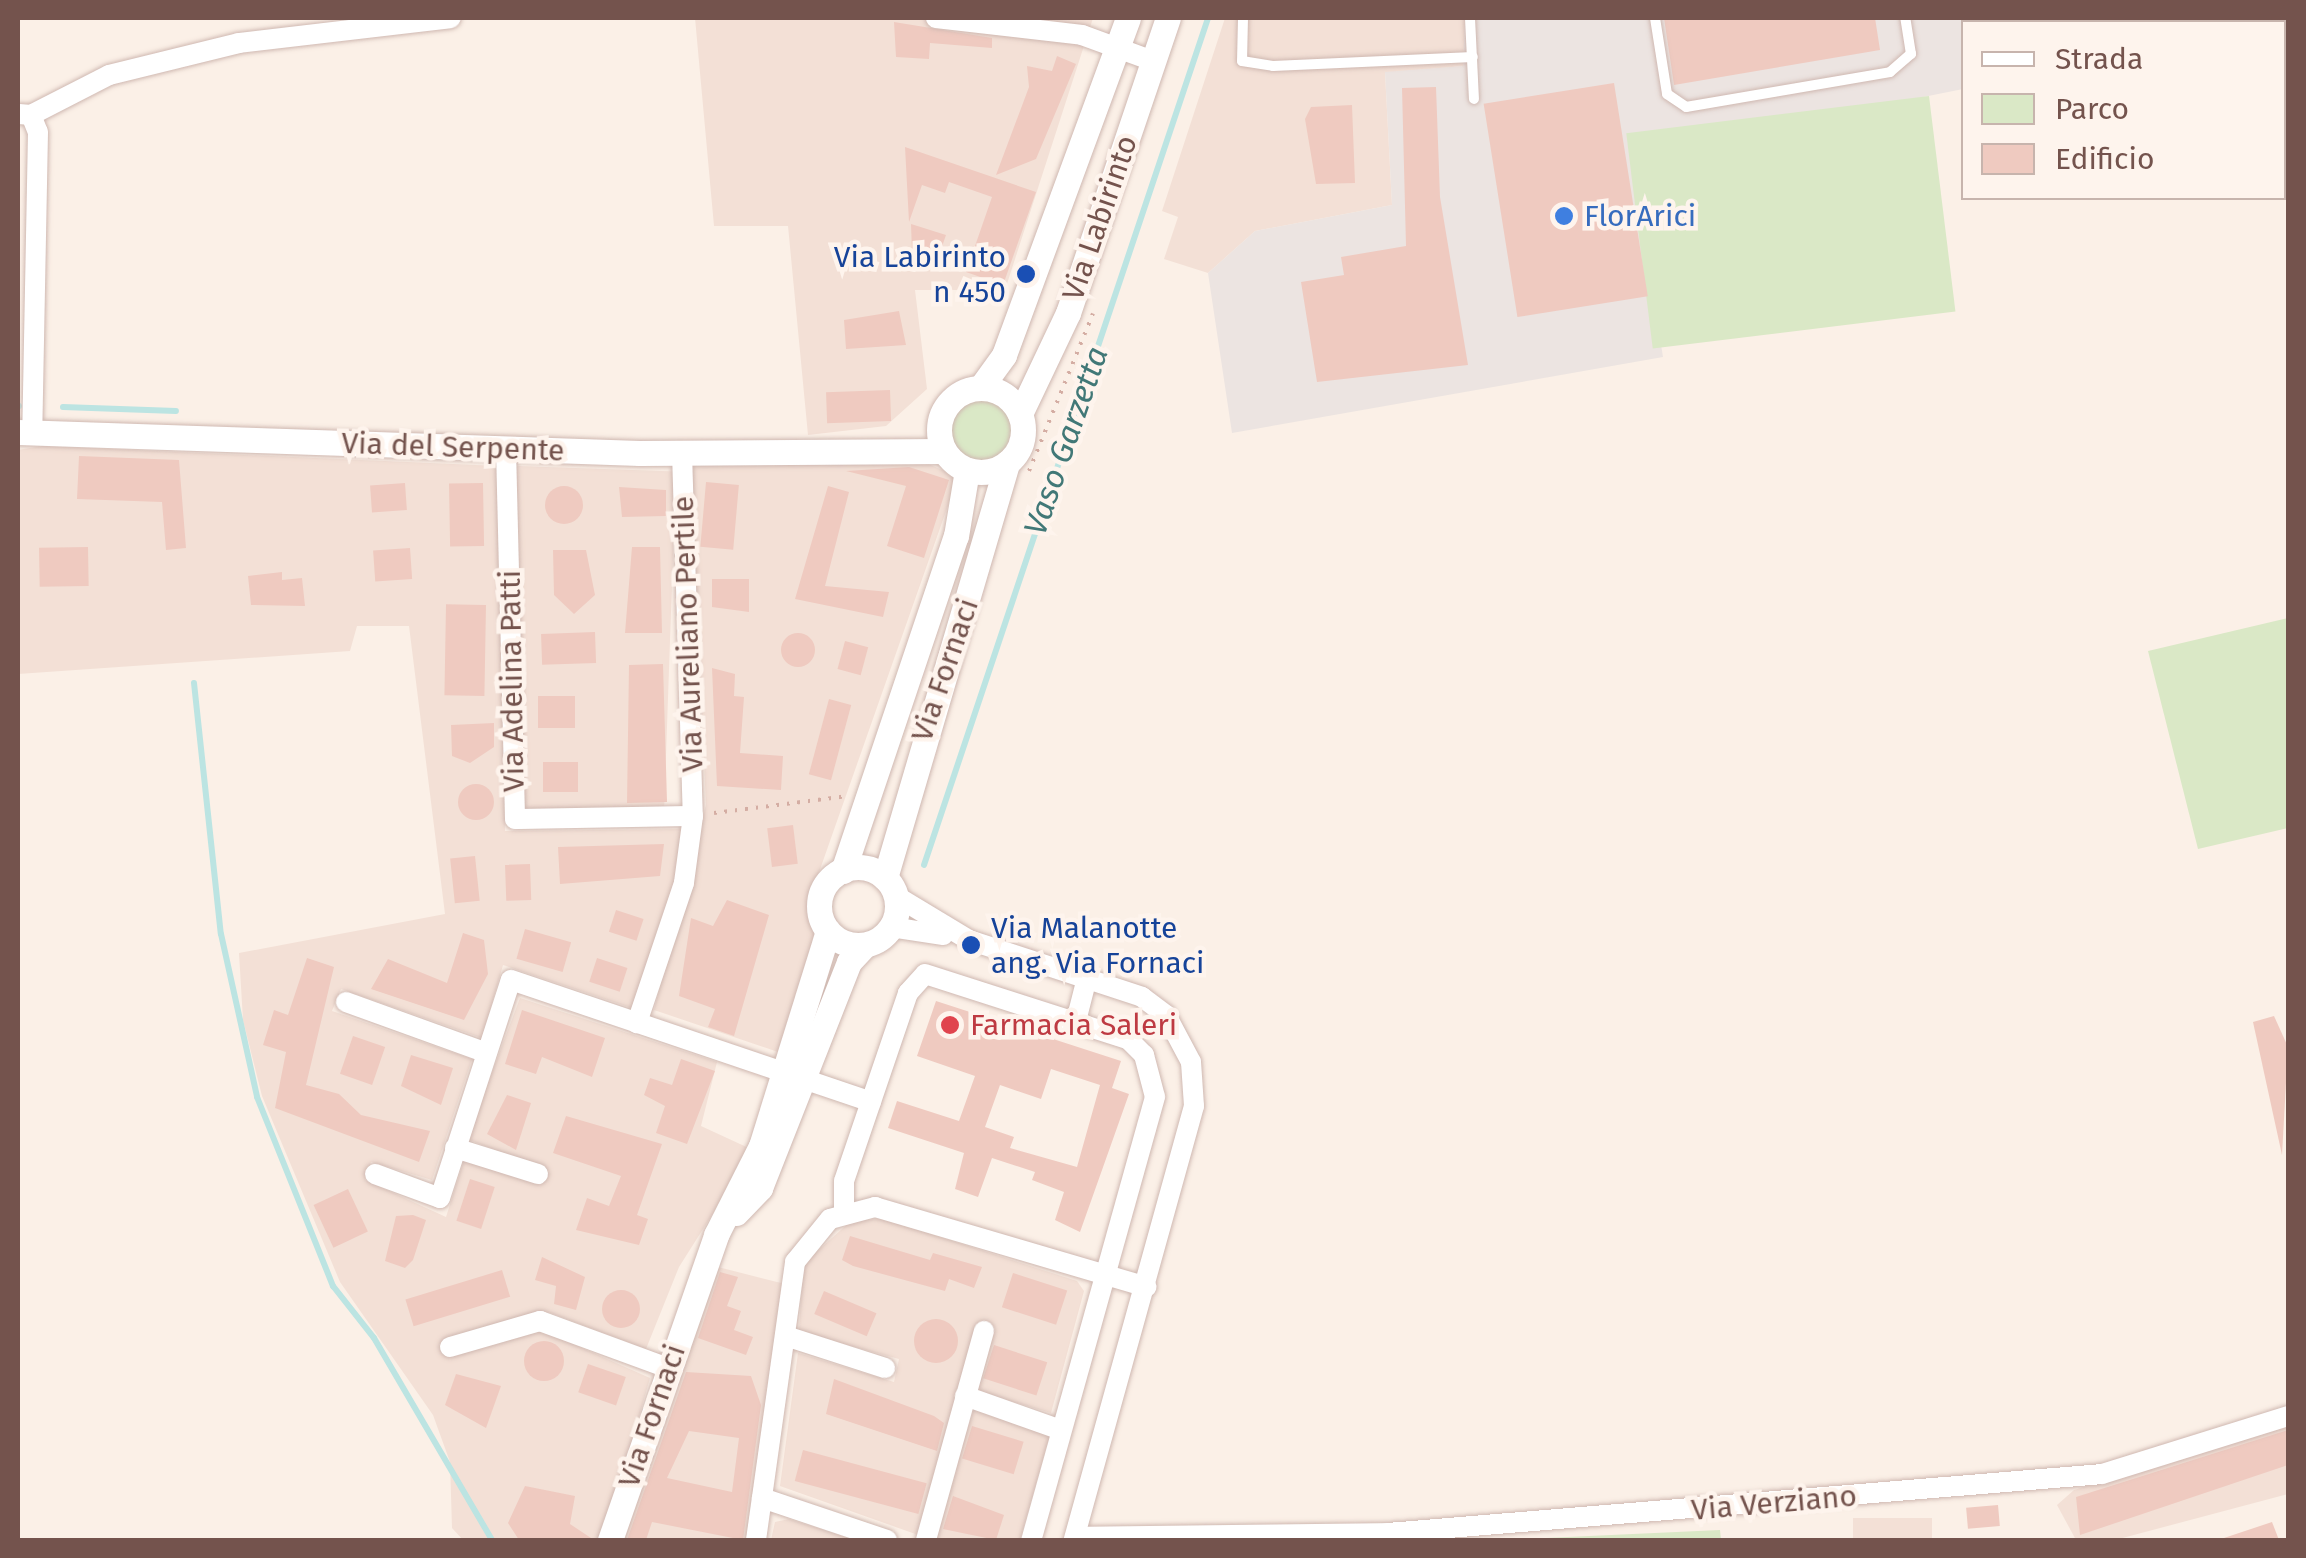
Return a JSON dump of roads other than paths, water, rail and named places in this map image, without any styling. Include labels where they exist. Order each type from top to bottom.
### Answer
[{"type":"street","points":[[25,432],[24,114],[110,75],[239,44],[451,18]]},
{"type":"street","points":[[936,18],[1082,35],[1153,61]]},
{"type":"street","name":"Via Labirinto","points":[[981,388],[1004,355],[1128,18]]},
{"type":"street","name":"Via Labirinto","points":[[1020,414],[1068,313],[1168,18]]},
{"type":"street","points":[[1006,463],[967,470],[944,452],[939,424],[954,396],[981,388],[1003,394],[1020,414]]},
{"type":"street","name":"Via Fornaci","points":[[610,1540],[716,1235],[849,962],[865,944],[892,927],[890,887],[1006,463],[1022,438],[1020,414]]},
{"type":"street","name":"Via del Serpente","points":[[889,447],[939,424]]},
{"type":"street","name":"Via del Serpente","points":[[25,432],[506,449],[682,452],[889,447],[944,452]]},
{"type":"street","name":"Via Adelina Patti","points":[[506,449],[515,819],[693,816]]},
{"type":"street","name":"Via Aureliano Pertile","points":[[682,452],[693,816]]},
{"type":"street","name":"Via Fornaci","points":[[796,1076],[828,931],[821,898],[843,871],[956,536],[967,470]]},
{"type":"street","points":[[637,1023],[684,883],[693,816]]},
{"type":"street","points":[[843,871],[890,887],[970,940]]},
{"type":"street","points":[[892,927],[970,940],[1088,978],[1166,1015],[1193,1073],[1194,1106],[1074,1539]]},
{"type":"street","points":[[828,931],[865,944]]},
{"type":"street","points":[[844,1212],[844,1181],[908,993],[925,974],[1128,1039],[1154,1085],[1031,1540]]},
{"type":"street","points":[[1076,1021],[1088,978]]},
{"type":"street","points":[[375,1174],[440,1198],[484,1052],[511,980],[871,1102]]},
{"type":"street","points":[[346,1002],[484,1052]]},
{"type":"street","points":[[456,1148],[538,1174]]},
{"type":"street","points":[[756,1540],[789,1337],[795,1262],[844,1212],[876,1207],[1146,1287]]},
{"type":"street","points":[[450,1347],[540,1320],[668,1368]]},
{"type":"street","points":[[926,1540],[984,1331]]},
{"type":"street","points":[[789,1337],[884,1368]]},
{"type":"street","points":[[965,1396],[1062,1430]]},
{"type":"street","name":"Via Verziano","points":[[1074,1539],[1388,1533],[2102,1474],[2288,1416]]},
{"type":"street","points":[[762,1498],[887,1540]]},
{"type":"lane","points":[[1243,18],[1242,61],[1273,66],[1473,57]]},
{"type":"lane","points":[[1470,18],[1474,99]]},
{"type":"lane","points":[[1655,18],[1666,94],[1686,107],[1890,72],[1912,54],[1905,18]]},
{"type":"waterway","name":"Vaso Garzetta","points":[[924,865],[1208,18]]},
{"type":"waterway","points":[[63,407],[176,411]]},
{"type":"waterway","points":[[194,683],[221,934],[257,1097],[333,1286],[374,1338],[492,1540]]},
{"type":"place","name":"FlorArici","points":[[1564,216]]},
{"type":"place","name":"Via Labirinto n 450","points":[[1026,274]]},
{"type":"place","name":"Via Malanotte ang. Via Fornaci","points":[[971,945]]},
{"type":"place","name":"Farmacia Saleri","points":[[950,1025]]}]
